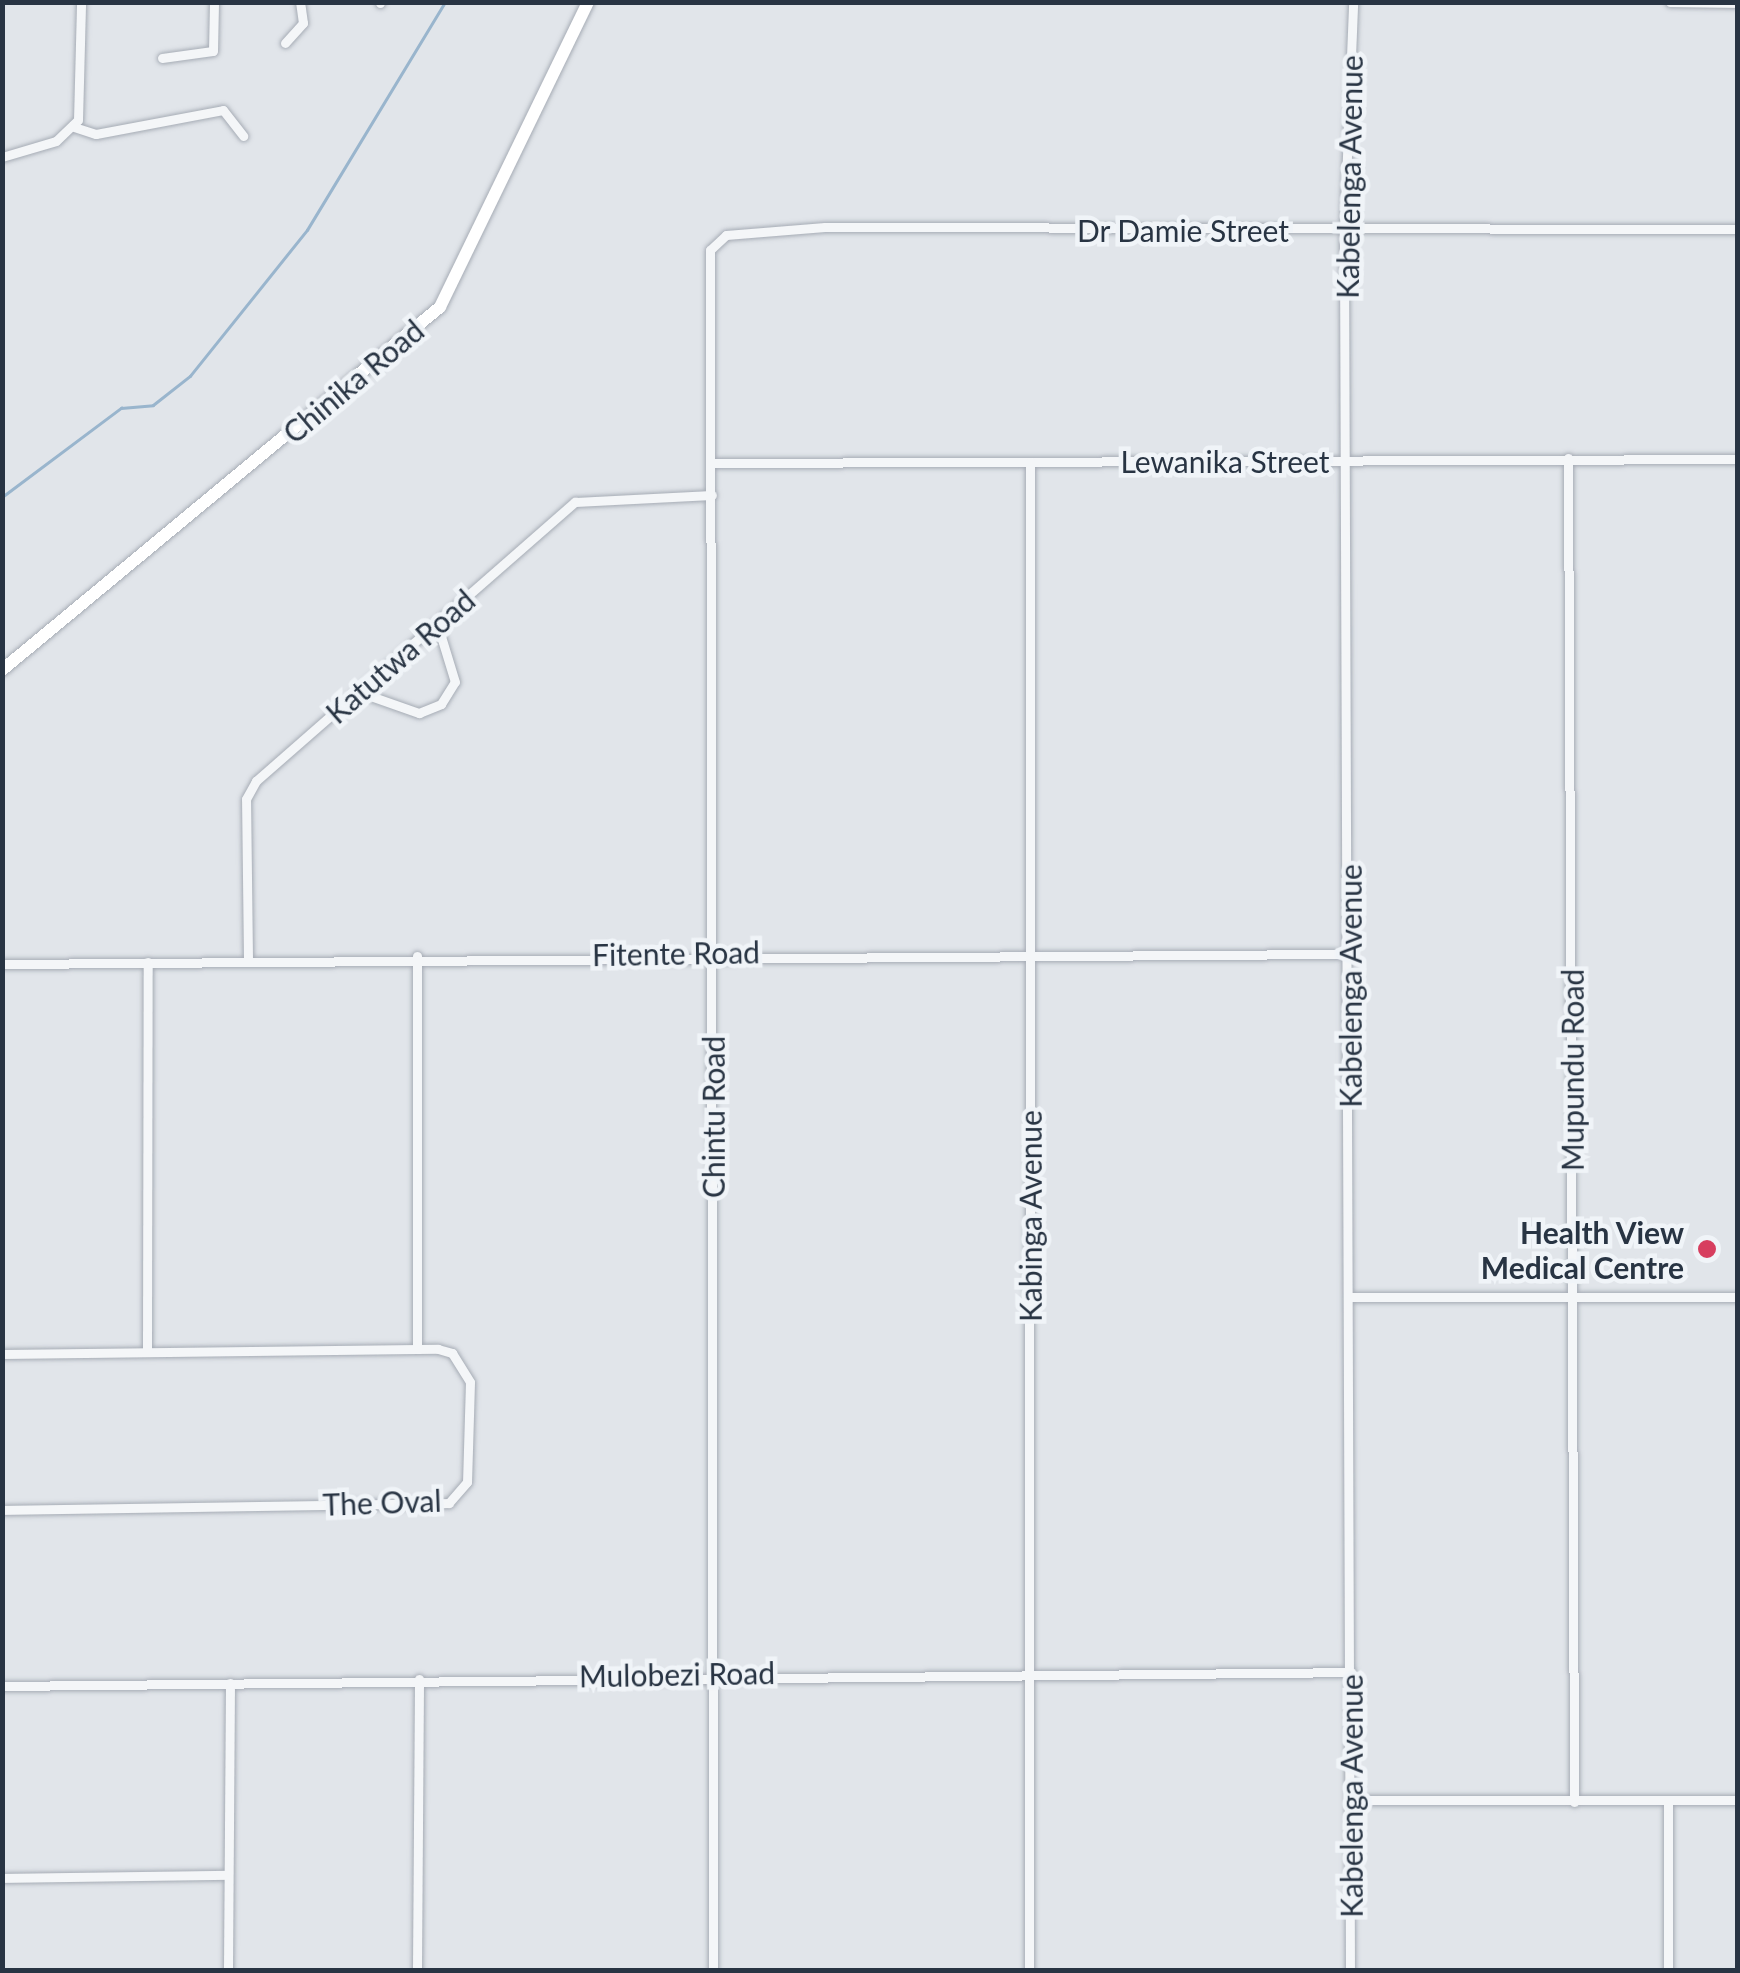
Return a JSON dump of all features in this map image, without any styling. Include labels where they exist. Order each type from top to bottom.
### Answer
[{"type":"main road","name":"Chinika Road","points":[[2,670],[440,307],[588,2]]},
{"type":"street","points":[[74,127],[81,2]]},
{"type":"street","points":[[162,58],[213,51],[214,2]]},
{"type":"street","points":[[286,42],[302,23],[300,2]]},
{"type":"street","name":"Kabelenga Avenue","points":[[1350,1970],[1349,461],[1344,231],[1354,2]]},
{"type":"street","points":[[1670,2],[1738,3]]},
{"type":"street","points":[[2,157],[74,127],[96,134],[223,110],[243,136]]},
{"type":"street","name":"Dr Damie Street","points":[[706,264],[726,234],[808,228],[1738,229]]},
{"type":"street","name":"Chintu Road","points":[[706,264],[713,463],[713,1970]]},
{"type":"street","name":"Mupundu Road","points":[[1568,458],[1574,1802]]},
{"type":"street","name":"Lewanika Street","points":[[713,463],[1738,459]]},
{"type":"street","name":"Kabinga Avenue","points":[[1029,1970],[1030,462]]},
{"type":"street","name":"Katutwa Road","points":[[248,958],[250,788],[575,502],[712,495]]},
{"type":"street","points":[[359,692],[419,714],[441,704],[455,682],[437,623]]},
{"type":"street","name":"Fitente Road","points":[[2,964],[712,952],[1349,954]]},
{"type":"street","points":[[417,1348],[418,956]]},
{"type":"street","points":[[147,1352],[148,962]]},
{"type":"street","points":[[1351,1297],[1738,1296]]},
{"type":"street","name":"The Oval","points":[[2,1354],[417,1348],[452,1353],[470,1382],[467,1482],[449,1502],[2,1510]]},
{"type":"street","name":"Mulobezi Road","points":[[2,1686],[713,1673],[1351,1672]]},
{"type":"street","points":[[417,1970],[420,1679]]},
{"type":"street","points":[[228,1970],[230,1683]]},
{"type":"street","points":[[1350,1800],[1738,1800]]},
{"type":"street","points":[[1668,1802],[1668,1970]]},
{"type":"street","points":[[2,1878],[227,1875]]},
{"type":"waterway","points":[[2,497],[121,408],[153,405],[190,376],[307,230],[445,2]]},
{"type":"place","name":"Health View Medical Centre","points":[[1707,1249]]}]
